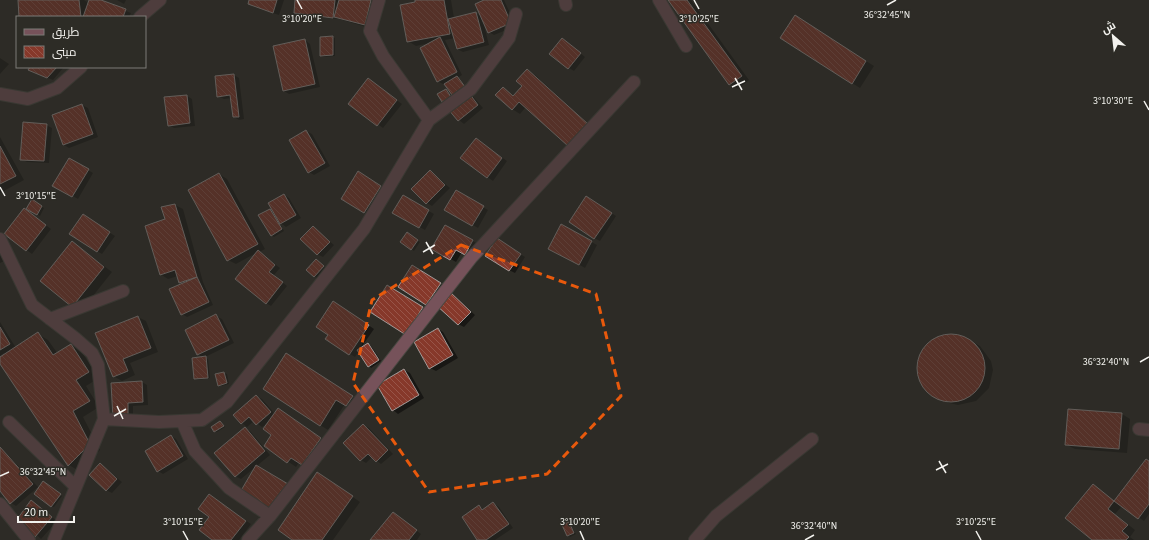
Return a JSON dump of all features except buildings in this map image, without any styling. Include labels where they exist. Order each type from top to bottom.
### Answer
[{"type":"street","points":[[141,16],[160,0]]},
{"type":"street","points":[[379,0],[370,32],[382,56],[429,120]]},
{"type":"street","points":[[659,0],[686,46]]},
{"type":"street","points":[[104,419],[182,421],[202,420],[227,402],[364,229],[429,120],[471,89],[509,38],[516,14]]},
{"type":"street","points":[[0,94],[28,99],[57,88],[80,68]]},
{"type":"street","points":[[248,540],[270,516],[471,258],[634,82]]},
{"type":"street","points":[[0,239],[32,305],[92,353],[98,365],[104,419],[54,540]]},
{"type":"street","points":[[50,319],[123,291]]},
{"type":"street","points":[[182,421],[195,451],[224,482],[270,516]]},
{"type":"street","points":[[9,422],[76,487]]},
{"type":"street","points":[[695,540],[716,516],[812,439]]},
{"type":"street","points":[[0,504],[30,540]]},
{"type":"highlighted area","points":[[461,245],[596,294],[621,396],[547,474],[429,492],[353,383],[372,300]]}]
